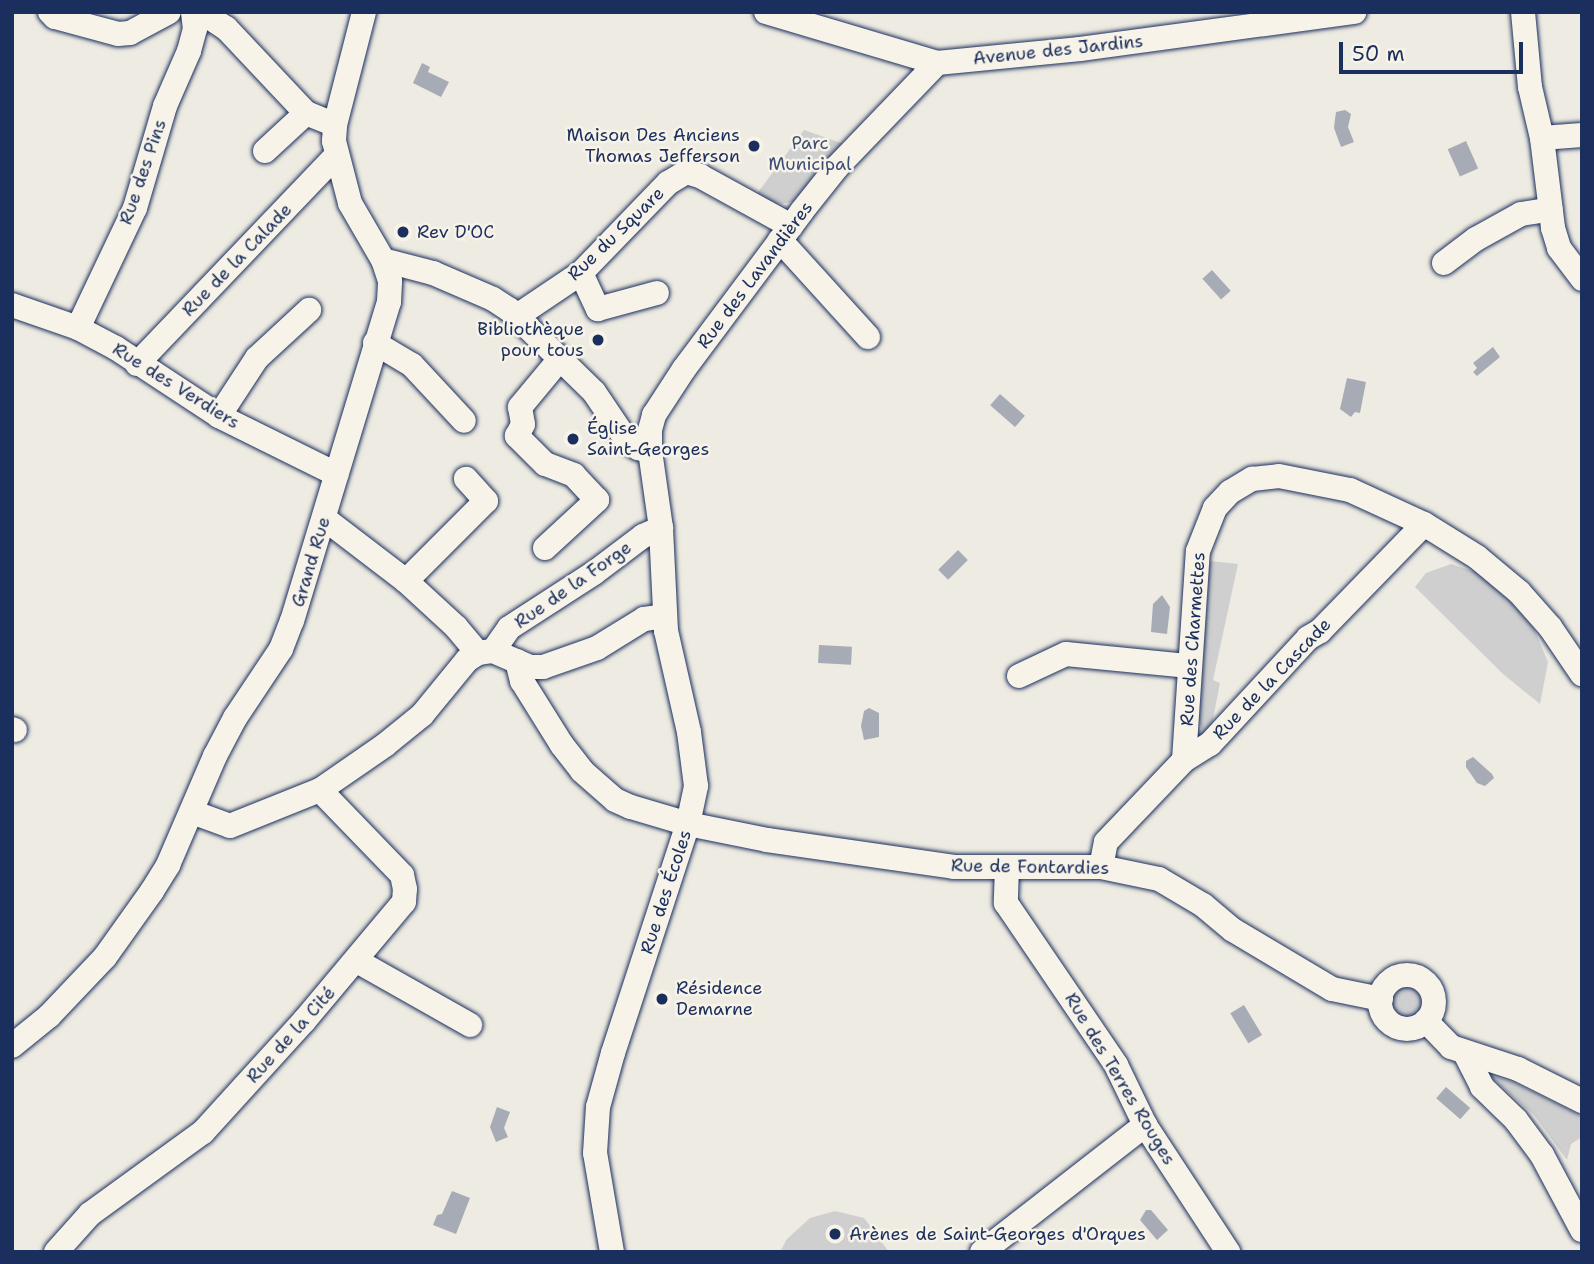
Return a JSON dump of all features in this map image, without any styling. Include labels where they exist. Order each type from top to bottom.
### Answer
[{"type":"street","points":[[50,12],[55,17],[118,34],[130,33],[169,12]]},
{"type":"street","name":"Rue des Pins","points":[[78,328],[135,208],[165,106],[189,51],[195,29],[193,12]]},
{"type":"street","points":[[201,12],[226,28],[306,113],[335,125]]},
{"type":"street","name":"Grand Rue","points":[[12,1046],[49,1016],[105,957],[168,865],[235,718],[281,649],[325,519],[388,302],[390,281],[383,260],[350,203],[336,156],[335,125],[364,12]]},
{"type":"street","name":"Avenue des Jardins","points":[[766,12],[937,63],[1080,49],[1355,12]]},
{"type":"street","points":[[1523,12],[1530,86],[1542,138],[1550,209],[1559,248],[1582,279]]},
{"type":"street","name":"Rue des Lavandières","points":[[649,444],[654,415],[670,389],[785,233],[837,167],[937,63]]},
{"type":"street","points":[[265,151],[306,113]]},
{"type":"street","points":[[1542,138],[1582,135]]},
{"type":"street","name":"Rue de la Calade","points":[[137,364],[336,156]]},
{"type":"street","name":"Rue du Square","points":[[514,313],[581,273],[668,183],[686,172],[700,176],[785,233]]},
{"type":"street","points":[[1444,263],[1476,239],[1521,214],[1550,209]]},
{"type":"street","points":[[785,233],[868,337]]},
{"type":"street","points":[[383,260],[442,277],[514,313],[559,360],[594,391],[627,441],[638,448],[649,444]]},
{"type":"street","points":[[581,273],[598,309],[657,293]]},
{"type":"street","name":"Rue des Verdiers","points":[[12,306],[78,328],[219,416],[336,474]]},
{"type":"street","points":[[219,416],[257,358],[309,310]]},
{"type":"street","points":[[375,343],[412,365],[432,383],[464,421]]},
{"type":"street","points":[[545,548],[597,499],[574,475],[545,464],[509,437],[523,424],[520,407],[559,360]]},
{"type":"street","name":"Rue des Écoles","points":[[612,1252],[595,1153],[598,1107],[688,824],[694,803],[696,772],[665,616],[662,528],[649,444]]},
{"type":"street","name":"Rue des Charmettes","points":[[1184,760],[1198,551],[1215,508],[1230,492],[1252,479],[1279,475],[1350,490],[1424,524],[1477,557],[1519,592],[1550,627],[1582,674]]},
{"type":"street","points":[[406,581],[492,509],[466,479]]},
{"type":"street","points":[[325,519],[406,581],[485,652],[523,664],[543,667],[597,648],[644,619],[665,616]]},
{"type":"street","name":"Rue de la Cascade","points":[[1101,867],[1106,842],[1184,760],[1210,744],[1308,638],[1320,631],[1424,524]]},
{"type":"street","name":"Rue de la Forge","points":[[192,812],[230,826],[320,790],[422,715],[467,660],[485,652],[509,628],[594,573],[643,536],[662,528]]},
{"type":"street","points":[[1019,676],[1066,654],[1189,666]]},
{"type":"street","name":"Rue de Fontardies","points":[[523,664],[518,673],[536,706],[582,771],[615,800],[688,824],[799,845],[954,867],[1101,867],[1173,884],[1233,930],[1332,989],[1381,999]]},
{"type":"street","name":"Rue de la Cité","points":[[56,1252],[90,1214],[203,1132],[357,961],[404,902],[405,881],[398,870],[320,790]]},
{"type":"street","name":"Rue des Terres Rouges","points":[[1007,867],[1006,903],[1116,1065],[1145,1125],[1228,1252]]},
{"type":"street","points":[[357,961],[470,1025]]},
{"type":"street","points":[[1412,975],[1421,978],[1434,998],[1431,1014],[1426,1021],[1412,1029],[1396,1026],[1384,1015],[1381,999],[1383,990],[1395,978],[1412,975]]},
{"type":"street","points":[[1426,1021],[1441,1040],[1466,1055],[1518,1069],[1582,1101]]},
{"type":"street","points":[[1466,1055],[1482,1087],[1516,1120],[1542,1155],[1582,1230]]},
{"type":"street","points":[[982,1252],[1145,1125]]},
{"type":"green space","name":"Parc Municipal","points":[[804,130],[844,144],[794,202],[776,204],[756,195]]},
{"type":"green space","points":[[1210,561],[1238,564],[1213,680],[1220,683],[1210,734],[1203,735],[1199,717]]},
{"type":"green space","points":[[1451,564],[1479,573],[1520,610],[1534,629],[1548,662],[1540,704],[1503,674],[1415,587],[1426,573]]},
{"type":"green space","points":[[1408,986],[1420,990],[1424,1002],[1420,1014],[1408,1018],[1396,1014],[1392,1002],[1396,990]]},
{"type":"green space","points":[[1489,1075],[1513,1082],[1582,1116],[1582,1137],[1571,1144],[1567,1160],[1534,1115]]},
{"type":"green space","name":"Arènes de Saint-Georges d'Orques","points":[[835,1211],[864,1218],[889,1252],[780,1252],[787,1239],[810,1218]]},
{"type":"shaded area","points":[[422,63],[430,67],[428,72],[449,82],[441,97],[413,83]]},
{"type":"shaded area","points":[[1345,110],[1351,114],[1348,127],[1354,142],[1341,147],[1334,128],[1336,112]]},
{"type":"shaded area","points":[[1466,141],[1478,168],[1460,177],[1448,149]]},
{"type":"shaded area","points":[[1212,270],[1231,291],[1221,300],[1202,279]]},
{"type":"shaded area","points":[[1493,347],[1500,357],[1477,376],[1473,372],[1477,368],[1473,363]]},
{"type":"shaded area","points":[[1347,378],[1366,382],[1360,413],[1355,412],[1351,417],[1340,409]]},
{"type":"shaded area","points":[[1000,394],[1025,416],[1015,427],[990,405]]},
{"type":"shaded area","points":[[958,550],[968,560],[948,580],[938,570]]},
{"type":"shaded area","points":[[1162,595],[1170,607],[1167,634],[1151,632],[1153,604]]},
{"type":"shaded area","points":[[819,645],[852,647],[851,665],[818,663]]},
{"type":"shaded area","points":[[869,708],[879,713],[879,737],[864,740],[861,726],[864,711]]},
{"type":"shaded area","points":[[1473,757],[1494,778],[1485,786],[1477,783],[1466,767],[1466,761]]},
{"type":"shaded area","points":[[1244,1005],[1262,1035],[1248,1043],[1230,1013]]},
{"type":"shaded area","points":[[1446,1087],[1470,1108],[1460,1119],[1436,1098]]},
{"type":"shaded area","points":[[497,1107],[510,1112],[504,1128],[508,1137],[496,1142],[490,1127]]},
{"type":"shaded area","points":[[452,1191],[470,1198],[456,1234],[433,1225],[437,1215],[442,1214]]},
{"type":"shaded area","points":[[1146,1210],[1151,1210],[1168,1230],[1157,1240],[1140,1220]]},
{"type":"place","name":"Maison Des Anciens Thomas Jefferson","points":[[754,146]]},
{"type":"place","name":"Rev D'OC","points":[[403,232]]},
{"type":"place","name":"Bibliothèque pour tous","points":[[598,340]]},
{"type":"place","name":"Église Saint-Georges","points":[[573,439]]},
{"type":"place","name":"Résidence Demarne","points":[[662,999]]},
{"type":"place","name":"Arènes de Saint-Georges d'Orques","points":[[835,1234]]}]
